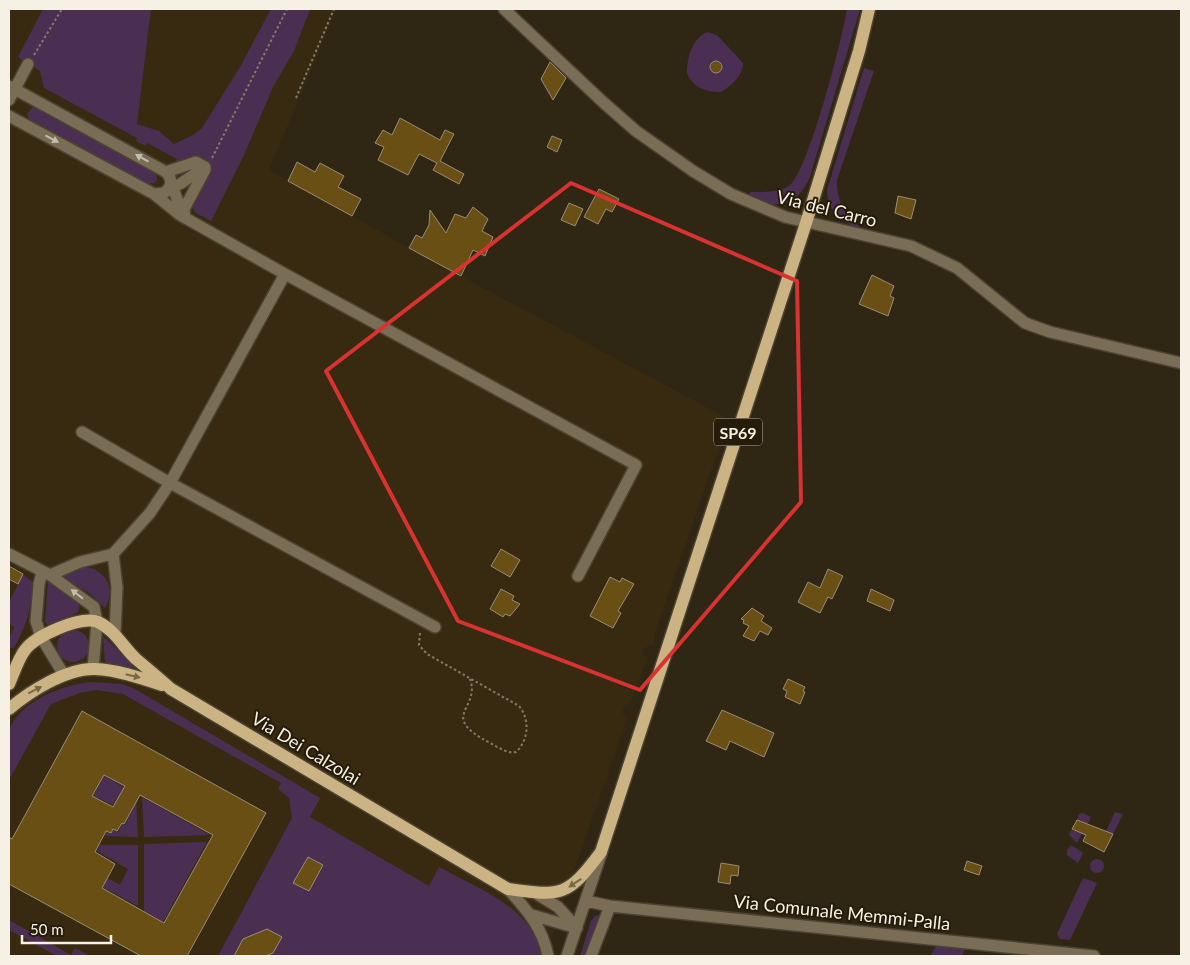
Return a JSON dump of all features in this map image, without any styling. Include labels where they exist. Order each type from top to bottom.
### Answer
[{"type":"main road","name":"SP69","points":[[601,852],[806,223],[859,52],[868,9]]},
{"type":"main road","points":[[9,684],[24,651],[41,637],[70,624],[87,620],[98,622]]},
{"type":"main road","name":"Via Dei Calzolai","points":[[98,622],[115,634],[135,658],[171,689],[508,889]]},
{"type":"main road","points":[[9,709],[25,695],[64,676],[93,669],[136,676],[171,689]]},
{"type":"main road","points":[[508,889],[537,894],[558,893],[580,880],[601,852]]},
{"type":"street","name":"Via del Carro","points":[[504,9],[604,103],[665,152],[731,194],[765,210],[806,223],[911,246],[956,268],[1025,323],[1050,332],[1181,363]]},
{"type":"street","points":[[9,100],[12,87],[28,64]]},
{"type":"street","points":[[12,87],[166,172],[171,180],[170,188],[185,218]]},
{"type":"street","points":[[9,116],[154,194],[185,218],[285,274],[636,465],[578,576]]},
{"type":"street","points":[[166,172],[196,162],[205,167]]},
{"type":"street","points":[[154,194],[164,193],[205,167]]},
{"type":"street","points":[[185,218],[184,209],[206,170],[205,167]]},
{"type":"street","points":[[64,676],[41,637],[36,621],[39,584],[46,574],[80,562],[113,554],[150,513],[170,483],[285,274]]},
{"type":"street","points":[[82,432],[170,483],[435,627]]},
{"type":"street","points":[[9,554],[46,574],[94,607],[98,622],[93,669]]},
{"type":"street","points":[[113,554],[117,587],[115,634]]},
{"type":"street","name":"SP69","points":[[577,928],[601,852]]},
{"type":"street","points":[[508,889],[532,915],[545,941],[548,956]]},
{"type":"street","points":[[537,894],[558,907],[577,928]]},
{"type":"street","name":"Via Comunale Memmi-Palla","points":[[586,901],[610,906],[1094,956]]},
{"type":"street","points":[[591,956],[610,906]]},
{"type":"street","points":[[532,915],[577,928]]},
{"type":"street","points":[[567,956],[577,928]]},
{"type":"path","points":[[28,64],[62,9]]},
{"type":"path","points":[[205,167],[210,163],[287,9]]},
{"type":"path","points":[[296,98],[334,9]]},
{"type":"path","points":[[424,621],[419,639],[421,649],[519,706],[523,711],[526,718],[526,729],[521,746],[516,752],[508,752],[497,747],[468,729],[464,719],[471,692],[470,679]]},
{"type":"highlighted area","points":[[571,183],[797,281],[801,502],[640,690],[458,621],[326,371]]},
{"type":"shaded area","points":[[9,9],[337,9],[269,170],[433,261],[729,419],[655,633],[654,645],[646,647],[642,653],[647,659],[629,705],[626,704],[622,713],[627,716],[545,956],[9,956]]},
{"type":"shaded area","points":[[43,9],[151,9],[137,124],[159,131],[174,144],[193,135],[202,128],[240,67],[271,9],[310,9],[294,51],[273,87],[244,155],[211,221],[196,213],[191,206],[213,167],[201,158],[177,164],[175,162],[177,159],[147,143],[146,146],[136,141],[137,138],[44,88],[40,71],[18,57]]},
{"type":"shaded area","points":[[847,9],[860,9],[809,180],[797,197],[783,204],[776,205],[749,197],[750,192],[772,191],[787,187],[799,172],[824,101]]},
{"type":"shaded area","points":[[707,32],[717,35],[743,63],[739,76],[721,92],[701,88],[689,78],[687,73],[691,50],[698,39]]},
{"type":"shaded area","points":[[864,68],[874,71],[837,180],[837,188],[844,210],[866,231],[845,222],[834,212],[828,199],[827,190]]},
{"type":"shaded area","points":[[34,106],[38,106],[156,172],[157,180],[154,183],[147,184],[30,121],[27,114]]},
{"type":"shaded area","points":[[83,567],[98,571],[107,581],[109,594],[105,608],[89,593],[63,578],[67,573]]},
{"type":"shaded area","points":[[23,575],[33,582],[31,599],[28,617],[18,642],[13,649],[9,647],[9,638],[14,627],[9,623],[9,602]]},
{"type":"shaded area","points":[[48,581],[80,603],[78,612],[51,627],[45,622]]},
{"type":"shaded area","points":[[73,630],[79,631],[84,635],[88,640],[88,652],[84,657],[79,661],[73,662],[67,661],[62,657],[58,652],[57,646],[58,640],[62,635],[67,631]]},
{"type":"shaded area","points":[[103,636],[136,668],[105,663]]},
{"type":"shaded area","points":[[89,682],[121,684],[133,688],[320,798],[310,817],[429,886],[439,867],[502,901],[528,925],[537,939],[542,956],[218,956],[292,818],[289,798],[278,789],[281,783],[123,694],[96,690],[80,693],[51,704],[9,780],[8,735],[9,730],[22,711],[54,691]]},
{"type":"shaded area","points":[[104,776],[136,794],[138,837],[104,836],[107,832],[111,834],[113,830],[118,832],[122,824],[125,825],[133,809],[116,799],[113,805],[98,798],[92,809],[87,807]]},
{"type":"shaded area","points":[[142,797],[210,835],[144,837]]},
{"type":"shaded area","points":[[1115,812],[1123,814],[1113,834],[1106,831]]},
{"type":"shaded area","points":[[1083,813],[1091,817],[1087,825],[1077,820],[1079,814]]},
{"type":"shaded area","points":[[1071,830],[1082,833],[1077,843],[1069,835]]},
{"type":"shaded area","points":[[207,842],[163,922],[144,911],[144,844]]},
{"type":"shaded area","points":[[100,845],[138,845],[138,906],[57,863],[69,857],[120,885],[128,869],[97,851]]},
{"type":"shaded area","points":[[1071,845],[1083,853],[1078,863],[1067,855],[1067,850]]},
{"type":"shaded area","points":[[1097,859],[1102,861],[1104,866],[1102,871],[1097,873],[1092,871],[1090,866],[1092,861]]},
{"type":"shaded area","points":[[1083,878],[1097,883],[1070,940],[1060,939],[1057,934]]},
{"type":"shaded area","points":[[602,914],[586,956],[580,956],[591,921],[595,916]]},
{"type":"shaded area","points":[[9,920],[71,955],[75,948],[90,956],[57,956],[9,930]]},
{"type":"shaded area","points":[[938,944],[966,946],[962,956],[930,956]]},
{"type":"building","points":[[716,61],[722,67],[716,73],[710,67]]},
{"type":"building","points":[[550,62],[566,78],[553,100],[541,79]]},
{"type":"building","points":[[400,118],[440,140],[445,130],[454,134],[440,161],[464,174],[459,184],[433,170],[437,163],[419,154],[408,175],[378,160],[384,147],[375,143],[383,130],[392,135]]},
{"type":"building","points":[[552,136],[562,140],[557,152],[547,147]]},
{"type":"building","points":[[297,162],[315,172],[320,163],[344,176],[338,187],[361,199],[352,216],[288,181]]},
{"type":"building","points":[[599,189],[619,199],[612,212],[606,209],[598,224],[584,217]]},
{"type":"building","points":[[898,196],[916,200],[911,219],[895,213]]},
{"type":"building","points":[[569,203],[583,209],[575,226],[561,220]]},
{"type":"building","points":[[473,207],[488,219],[482,231],[493,237],[485,256],[473,250],[461,276],[409,248],[416,235],[422,238],[429,225],[430,210],[446,233],[455,214],[466,218]]},
{"type":"building","points":[[872,275],[894,286],[890,296],[894,298],[888,316],[859,304]]},
{"type":"building","points":[[501,549],[520,560],[510,577],[491,566]]},
{"type":"building","points":[[9,566],[23,574],[18,584],[9,579]]},
{"type":"building","points":[[828,569],[843,576],[832,599],[828,597],[820,613],[798,602],[808,582],[820,588]]},
{"type":"building","points":[[610,577],[620,582],[622,578],[634,584],[618,611],[621,613],[613,628],[590,616]]},
{"type":"building","points":[[501,589],[514,596],[512,600],[520,604],[510,616],[505,614],[503,617],[490,609]]},
{"type":"building","points":[[871,589],[894,600],[890,611],[867,601]]},
{"type":"building","points":[[752,608],[764,616],[761,621],[772,628],[768,635],[760,631],[754,641],[743,636],[749,626],[743,623],[744,620],[741,619]]},
{"type":"building","points":[[788,679],[805,687],[800,704],[785,697],[787,691],[783,689]]},
{"type":"building","points":[[722,710],[774,733],[764,757],[730,741],[726,750],[706,741]]},
{"type":"building","points":[[82,711],[266,813],[187,956],[141,956],[9,884],[9,837],[12,839]],"holes":[[[104,775],[125,786],[113,807],[92,796]],[[140,795],[213,835],[164,923],[102,888],[115,864],[95,852],[106,831],[111,833],[113,829],[117,831],[122,823],[124,824]]]},
{"type":"building","points":[[1077,820],[1113,834],[1104,852],[1083,841],[1086,835],[1072,829]]},
{"type":"building","points":[[308,857],[323,865],[309,891],[293,883]]},
{"type":"building","points":[[967,861],[982,866],[979,875],[964,870]]},
{"type":"building","points":[[721,863],[739,866],[738,876],[731,875],[730,884],[718,882]]},
{"type":"building","points":[[267,929],[282,937],[273,953],[265,956],[234,956],[243,939]]}]
